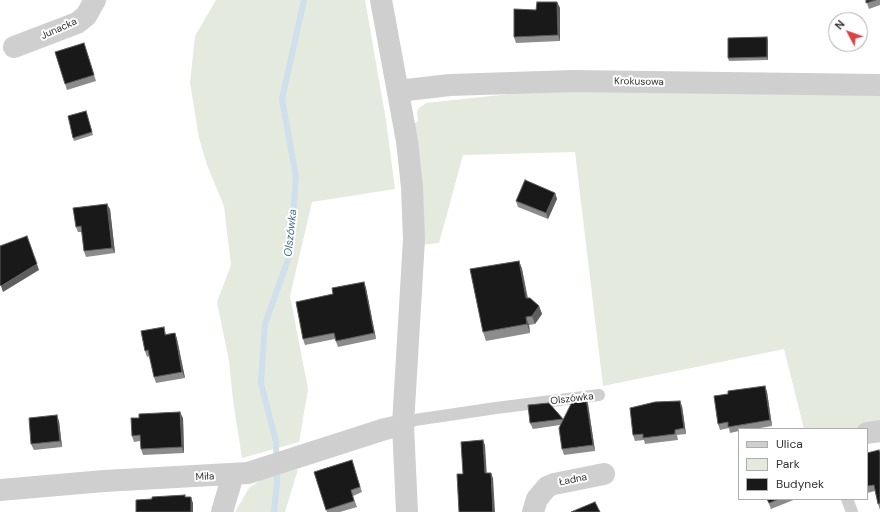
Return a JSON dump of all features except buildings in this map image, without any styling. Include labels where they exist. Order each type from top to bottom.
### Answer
[{"type":"street","name":"Junacka","points":[[14,47],[77,23],[86,16],[95,0]]},
{"type":"street","points":[[381,0],[408,141],[412,187],[414,239],[403,425],[407,512]]},
{"type":"street","name":"Krokusowa","points":[[398,91],[450,85],[573,81],[880,86]]},
{"type":"street","name":"Miła","points":[[0,490],[241,474],[385,429],[403,425]]},
{"type":"street","points":[[868,433],[880,431]]},
{"type":"street","points":[[222,512],[241,474]]},
{"type":"street","name":"Ładna","points":[[533,512],[537,499],[547,487],[554,484],[604,474]]},
{"type":"lane","name":"Olszówka","points":[[403,425],[415,420],[599,395]]},
{"type":"lane","points":[[847,500],[852,512]]},
{"type":"green space","points":[[216,0],[365,0],[386,120],[395,189],[312,202],[290,296],[308,389],[299,442],[242,458],[233,400],[229,361],[217,302],[231,265],[224,206],[207,165],[199,138],[190,83],[195,36]]},
{"type":"green space","points":[[528,92],[880,92],[880,426],[865,428],[804,428],[784,349],[603,386],[575,152],[463,155],[439,243],[421,245],[413,124],[418,121],[417,112],[419,108],[426,103]]},
{"type":"green space","points":[[298,469],[285,512],[235,512],[249,488],[265,477]]},
{"type":"waterway","name":"Olszówka","points":[[274,512],[277,483],[276,442],[261,383],[265,324],[290,254],[296,177],[282,99],[304,0]]}]
